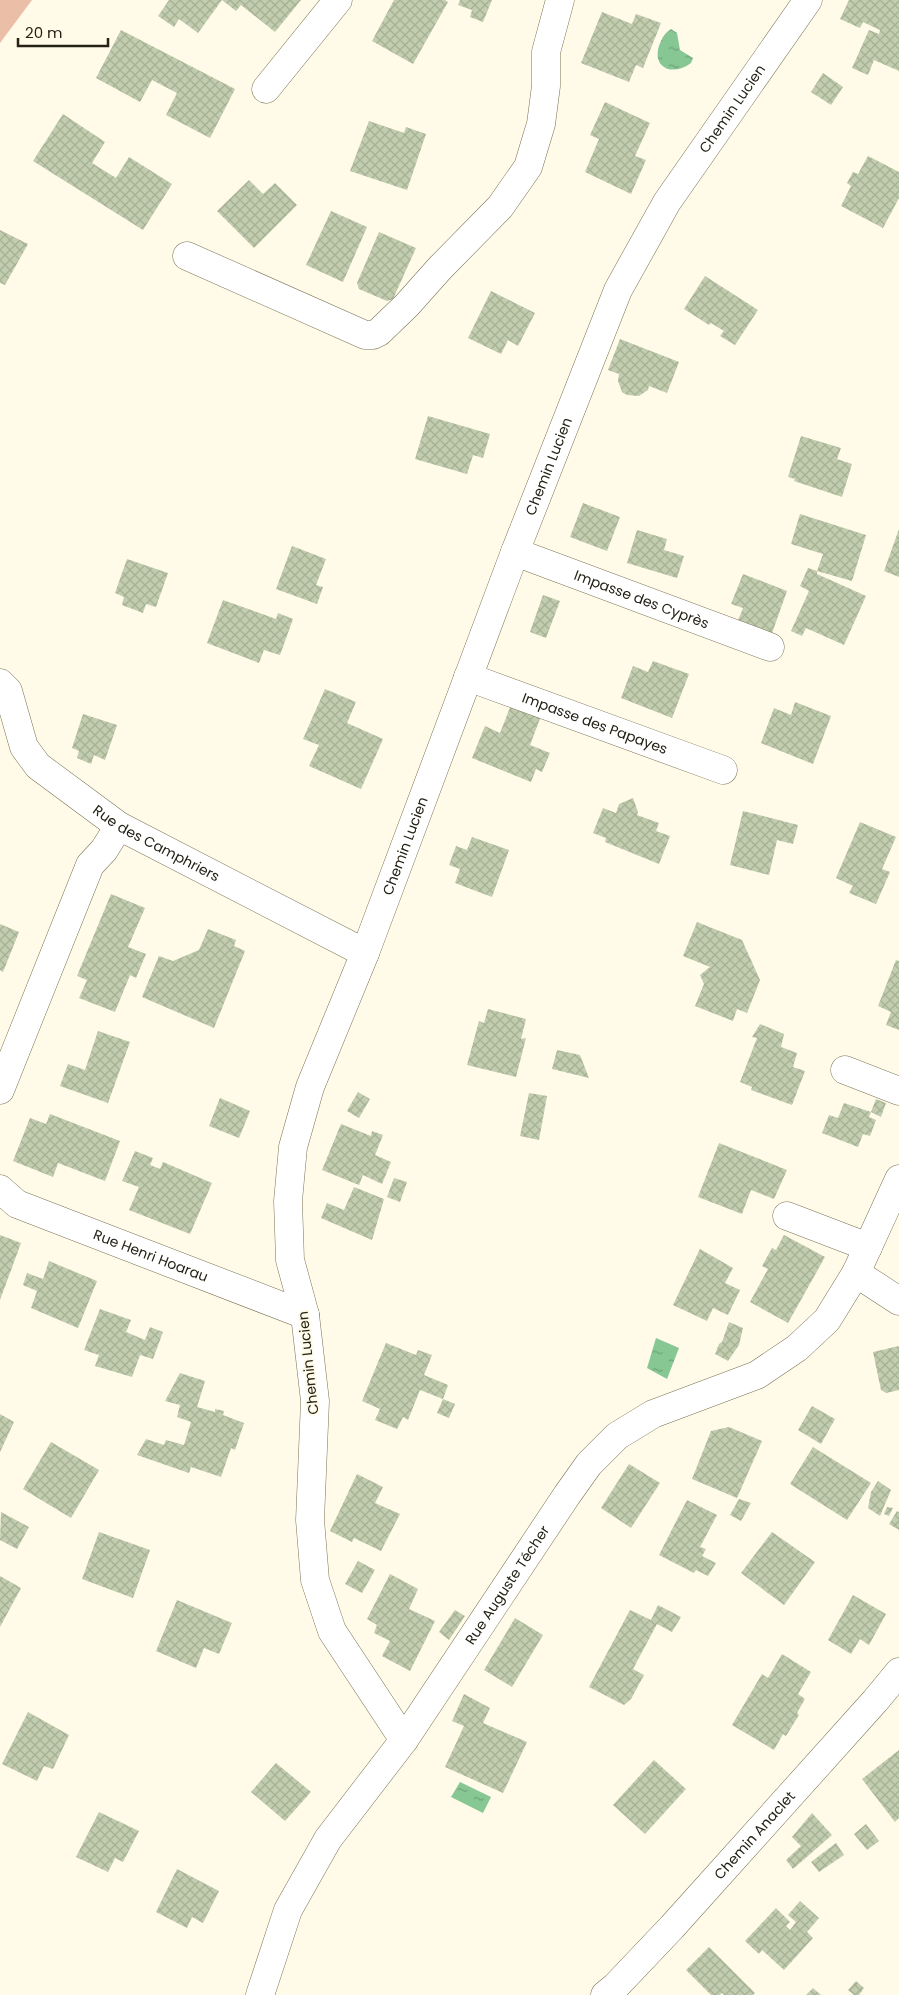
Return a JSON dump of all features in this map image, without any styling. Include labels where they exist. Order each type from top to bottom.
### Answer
[{"type":"street","points":[[266,89],[338,0]]},
{"type":"street","points":[[187,256],[366,336],[373,336],[379,332],[500,207],[528,168],[541,124],[546,86],[546,52],[560,0]]},
{"type":"street","name":"Chemin Lucien","points":[[404,1740],[332,1631],[315,1580],[310,1520],[315,1401],[305,1316],[290,1260],[288,1201],[293,1147],[310,1087],[365,954],[515,552],[618,290],[667,202],[808,0]]},
{"type":"street","name":"Impasse des Cyprès","points":[[515,552],[770,646]]},
{"type":"street","name":"Impasse des Papayes","points":[[468,677],[723,770]]},
{"type":"street","name":"Rue des Camphriers","points":[[0,683],[8,691],[24,747],[38,766],[119,826],[365,954]]},
{"type":"street","points":[[0,1090],[90,865],[104,850],[119,826]]},
{"type":"street","points":[[844,1070],[899,1091]]},
{"type":"street","name":"Rue Auguste Técher","points":[[260,1995],[288,1910],[323,1847],[404,1740],[567,1494],[596,1457],[617,1436],[653,1414],[756,1375],[797,1348],[827,1320],[856,1273],[899,1179]]},
{"type":"street","name":"Rue Henri Hoarau","points":[[0,1189],[17,1204],[305,1316]]},
{"type":"street","points":[[787,1216],[868,1247]]},
{"type":"street","points":[[856,1273],[899,1301]]},
{"type":"street","name":"Chemin Anaclet","points":[[605,1995],[616,1986],[672,1927],[876,1701],[899,1672]]},
{"type":"shaded area","points":[[0,0],[32,0],[0,43]]},
{"type":"water","points":[[671,29],[677,33],[680,50],[693,58],[691,63],[676,69],[664,67],[658,57],[658,50],[662,39]]},
{"type":"water","points":[[656,1338],[679,1348],[667,1379],[647,1368]]},
{"type":"water","points":[[460,1782],[491,1797],[483,1813],[451,1797]]},
{"type":"building","points":[[169,0],[222,0],[198,33],[179,19],[174,27],[158,16]]},
{"type":"building","points":[[222,0],[301,0],[275,32],[241,5],[236,11]]},
{"type":"building","points":[[394,0],[445,0],[448,2],[413,64],[372,41]]},
{"type":"building","points":[[460,0],[492,0],[483,22],[470,17],[472,10],[458,5]]},
{"type":"building","points":[[849,0],[899,0],[899,71],[874,60],[868,75],[852,68],[869,30],[879,34],[880,30],[863,22],[860,28],[840,19]]},
{"type":"building","points":[[602,12],[632,24],[636,14],[661,23],[643,68],[636,65],[629,82],[581,63]]},
{"type":"building","points":[[121,30],[235,89],[210,138],[166,115],[177,93],[152,80],[140,102],[96,78]]},
{"type":"building","points":[[823,73],[843,87],[831,105],[811,92]]},
{"type":"building","points":[[605,102],[650,123],[635,156],[646,160],[631,194],[585,172],[599,139],[590,135]]},
{"type":"building","points":[[63,114],[105,142],[92,163],[116,178],[129,157],[172,184],[143,230],[33,161]]},
{"type":"building","points":[[369,121],[404,133],[406,127],[426,134],[407,190],[350,171]]},
{"type":"building","points":[[868,156],[899,172],[899,198],[883,228],[841,206],[851,186],[847,183],[853,172],[858,174]]},
{"type":"building","points":[[249,180],[263,194],[275,183],[297,205],[254,248],[217,211]]},
{"type":"building","points":[[331,211],[367,227],[343,282],[306,265]]},
{"type":"building","points":[[0,230],[28,244],[5,285],[0,283]]},
{"type":"building","points":[[379,232],[416,248],[393,299],[387,301],[359,289],[357,283]]},
{"type":"building","points":[[705,276],[758,310],[735,345],[720,336],[724,331],[711,323],[709,325],[684,309]]},
{"type":"building","points":[[491,291],[535,313],[518,346],[508,340],[501,354],[468,338]]},
{"type":"building","points":[[620,339],[679,362],[667,393],[649,386],[648,390],[639,396],[627,395],[622,392],[618,381],[619,374],[608,370]]},
{"type":"building","points":[[428,416],[490,434],[483,458],[473,455],[467,474],[415,459]]},
{"type":"building","points":[[801,436],[841,448],[837,459],[852,464],[842,497],[794,481],[795,479],[788,477]]},
{"type":"building","points":[[583,503],[620,517],[607,551],[570,537]]},
{"type":"building","points":[[800,514],[866,535],[852,581],[817,571],[823,554],[791,544]]},
{"type":"building","points":[[899,529],[899,577],[884,571]]},
{"type":"building","points":[[637,530],[667,539],[664,550],[684,556],[677,578],[627,563]]},
{"type":"building","points":[[292,546],[326,559],[316,585],[323,587],[317,604],[276,589]]},
{"type":"building","points":[[127,559],[168,573],[156,607],[146,604],[143,613],[122,605],[124,597],[115,593]]},
{"type":"building","points":[[808,568],[866,596],[844,645],[806,628],[802,636],[791,631],[809,591],[800,586]]},
{"type":"building","points":[[743,574],[787,591],[771,636],[737,623],[743,608],[731,604]]},
{"type":"building","points":[[543,595],[560,601],[546,638],[530,632]]},
{"type":"building","points":[[223,600],[276,619],[278,613],[293,619],[280,655],[264,650],[259,663],[207,643]]},
{"type":"building","points":[[653,661],[689,674],[672,718],[621,698],[633,666],[648,672]]},
{"type":"building","points":[[325,689],[356,702],[347,723],[383,739],[361,789],[309,766],[319,745],[303,739]]},
{"type":"building","points":[[795,702],[831,716],[813,764],[761,743],[774,708],[791,715]]},
{"type":"building","points":[[511,705],[541,716],[530,745],[550,753],[542,772],[536,769],[531,782],[472,758],[485,726],[500,733]]},
{"type":"building","points":[[83,714],[117,725],[105,760],[94,755],[91,764],[77,758],[79,751],[72,748]]},
{"type":"building","points":[[633,798],[638,812],[637,815],[659,823],[656,831],[670,836],[659,864],[605,842],[606,838],[593,833],[603,808],[616,813],[619,804]]},
{"type":"building","points":[[743,811],[798,825],[793,844],[777,840],[769,875],[730,865]]},
{"type":"building","points":[[860,822],[896,837],[882,869],[890,872],[876,904],[849,893],[853,886],[836,878]]},
{"type":"building","points":[[472,837],[509,850],[492,897],[455,883],[460,869],[449,865],[456,846],[467,850]]},
{"type":"building","points":[[111,894],[145,908],[128,947],[146,954],[136,978],[130,975],[115,1012],[79,998],[87,980],[77,976]]},
{"type":"building","points":[[697,922],[742,940],[760,980],[747,1013],[737,1009],[733,1021],[695,1006],[704,984],[700,975],[710,967],[683,956]]},
{"type":"building","points":[[0,924],[19,932],[3,972],[0,970]]},
{"type":"building","points":[[208,929],[236,940],[234,946],[245,951],[214,1028],[142,997],[159,956],[173,961],[199,950]]},
{"type":"building","points":[[896,960],[899,961],[899,1030],[886,1025],[891,1012],[878,1006]]},
{"type":"building","points":[[488,1009],[526,1019],[521,1039],[526,1038],[516,1077],[467,1065],[479,1021],[484,1023]]},
{"type":"building","points":[[760,1024],[784,1034],[781,1047],[797,1053],[793,1067],[805,1071],[792,1105],[751,1090],[752,1087],[740,1082],[757,1038],[752,1037]]},
{"type":"building","points":[[98,1031],[130,1042],[108,1103],[60,1086],[68,1064],[85,1070]]},
{"type":"building","points":[[557,1050],[580,1055],[589,1078],[552,1069]]},
{"type":"building","points":[[358,1092],[370,1099],[359,1118],[347,1111]]},
{"type":"building","points":[[529,1093],[547,1096],[539,1140],[520,1136]]},
{"type":"building","points":[[220,1098],[250,1111],[239,1138],[209,1126]]},
{"type":"building","points":[[876,1099],[886,1103],[881,1117],[871,1112]]},
{"type":"building","points":[[844,1103],[871,1112],[869,1117],[876,1120],[870,1136],[863,1134],[858,1147],[822,1133],[829,1115],[838,1118]]},
{"type":"building","points":[[50,1114],[120,1141],[105,1181],[58,1163],[53,1177],[13,1161],[30,1118],[46,1124]]},
{"type":"building","points":[[341,1124],[371,1136],[372,1131],[383,1135],[375,1155],[391,1162],[382,1184],[363,1175],[359,1185],[322,1170]]},
{"type":"building","points":[[719,1143],[787,1170],[774,1199],[751,1190],[742,1214],[698,1197]]},
{"type":"building","points":[[135,1151],[153,1158],[150,1165],[160,1169],[163,1162],[212,1183],[190,1234],[129,1210],[139,1187],[122,1181]]},
{"type":"building","points":[[394,1178],[407,1182],[400,1202],[387,1197]]},
{"type":"building","points":[[354,1187],[384,1199],[372,1240],[321,1218],[327,1203],[344,1210]]},
{"type":"building","points":[[0,1235],[21,1243],[0,1300]]},
{"type":"building","points":[[784,1235],[825,1257],[788,1323],[750,1302],[768,1269],[762,1266],[772,1248],[776,1250]]},
{"type":"building","points":[[700,1249],[733,1268],[725,1283],[740,1290],[728,1315],[713,1308],[707,1321],[673,1305]]},
{"type":"building","points":[[49,1261],[97,1281],[78,1328],[31,1308],[37,1291],[23,1285],[27,1273],[43,1279]]},
{"type":"building","points":[[100,1309],[131,1320],[126,1332],[145,1340],[150,1327],[163,1332],[153,1359],[140,1355],[132,1377],[95,1366],[99,1355],[84,1350]]},
{"type":"building","points":[[729,1322],[743,1328],[739,1345],[728,1361],[715,1354],[719,1344],[722,1342]]},
{"type":"building","points":[[386,1343],[416,1355],[418,1350],[432,1355],[424,1375],[448,1385],[443,1399],[420,1390],[408,1420],[403,1417],[397,1429],[375,1420],[380,1409],[362,1401]]},
{"type":"building","points":[[899,1346],[899,1390],[886,1393],[881,1390],[873,1352]]},
{"type":"building","points":[[180,1373],[205,1381],[197,1407],[215,1412],[215,1409],[224,1411],[223,1415],[244,1423],[235,1450],[231,1448],[221,1477],[191,1467],[189,1473],[137,1455],[146,1439],[164,1445],[166,1440],[184,1445],[191,1422],[177,1417],[180,1405],[165,1401]]},
{"type":"building","points":[[443,1399],[455,1404],[449,1418],[437,1413]]},
{"type":"building","points":[[812,1406],[835,1419],[821,1444],[798,1430]]},
{"type":"building","points":[[0,1414],[14,1422],[0,1452]]},
{"type":"building","points":[[729,1427],[762,1441],[737,1498],[692,1479],[711,1431]]},
{"type":"building","points":[[51,1442],[99,1470],[71,1518],[23,1489]]},
{"type":"building","points":[[813,1447],[871,1483],[847,1520],[790,1484]]},
{"type":"building","points":[[629,1464],[660,1483],[631,1528],[601,1508]]},
{"type":"building","points":[[357,1474],[383,1487],[375,1503],[400,1514],[381,1551],[354,1538],[352,1542],[330,1531]]},
{"type":"building","points":[[878,1481],[891,1490],[880,1516],[868,1508],[871,1492]]},
{"type":"building","points":[[739,1499],[751,1503],[741,1521],[730,1515]]},
{"type":"building","points":[[687,1500],[717,1515],[700,1547],[706,1549],[702,1556],[716,1563],[708,1576],[696,1570],[694,1573],[659,1555]]},
{"type":"building","points":[[887,1507],[893,1508],[889,1516],[884,1514]]},
{"type":"building","points":[[897,1511],[899,1512],[899,1530],[889,1524]]},
{"type":"building","points":[[1,1512],[29,1527],[17,1549],[0,1540]]},
{"type":"building","points":[[99,1532],[150,1550],[133,1598],[82,1579]]},
{"type":"building","points":[[772,1532],[815,1562],[784,1605],[741,1573]]},
{"type":"building","points":[[358,1561],[375,1570],[362,1593],[345,1584]]},
{"type":"building","points":[[390,1574],[418,1589],[409,1609],[435,1621],[410,1671],[382,1656],[390,1641],[374,1633],[377,1625],[367,1619]]},
{"type":"building","points":[[0,1576],[21,1588],[0,1627]]},
{"type":"building","points":[[853,1595],[886,1614],[869,1645],[860,1639],[851,1654],[828,1640]]},
{"type":"building","points":[[177,1600],[232,1623],[219,1654],[204,1648],[196,1668],[156,1651]]},
{"type":"building","points":[[658,1605],[681,1617],[672,1632],[657,1624],[633,1669],[644,1675],[631,1699],[624,1705],[589,1687],[630,1610],[651,1620]]},
{"type":"building","points":[[455,1610],[465,1616],[449,1640],[439,1632]]},
{"type":"building","points":[[515,1618],[543,1635],[512,1687],[484,1670]]},
{"type":"building","points":[[782,1654],[811,1672],[798,1694],[805,1699],[797,1713],[799,1715],[786,1736],[783,1734],[774,1750],[732,1725],[762,1674],[768,1678]]},
{"type":"building","points":[[464,1694],[490,1708],[483,1723],[527,1742],[503,1793],[445,1767],[464,1726],[452,1721]]},
{"type":"building","points":[[28,1712],[69,1735],[53,1769],[44,1766],[37,1781],[2,1764]]},
{"type":"building","points":[[899,1750],[899,1818],[895,1822],[862,1779]]},
{"type":"building","points":[[654,1760],[686,1789],[645,1834],[613,1805]]},
{"type":"building","points":[[276,1763],[311,1792],[285,1821],[251,1792]]},
{"type":"building","points":[[99,1812],[139,1831],[123,1862],[115,1858],[108,1872],[76,1857]]},
{"type":"building","points":[[812,1813],[832,1835],[793,1869],[786,1860],[801,1846],[792,1837]]},
{"type":"building","points":[[866,1824],[879,1841],[867,1850],[854,1834]]},
{"type":"building","points":[[836,1843],[844,1855],[819,1872],[811,1862]]},
{"type":"building","points":[[177,1869],[219,1891],[203,1923],[192,1917],[187,1928],[156,1912]]},
{"type":"building","points":[[800,1901],[819,1918],[807,1932],[813,1938],[784,1970],[762,1950],[759,1954],[745,1941],[776,1908],[790,1922],[786,1926],[790,1930],[796,1922],[788,1915]]},
{"type":"building","points":[[709,1947],[755,1993],[753,1995],[724,1995],[722,1993],[720,1995],[711,1995],[686,1970]]},
{"type":"building","points":[[856,1981],[864,1988],[859,1995],[854,1995],[848,1990]]},
{"type":"building","points":[[813,1988],[821,1995],[806,1995]]}]
